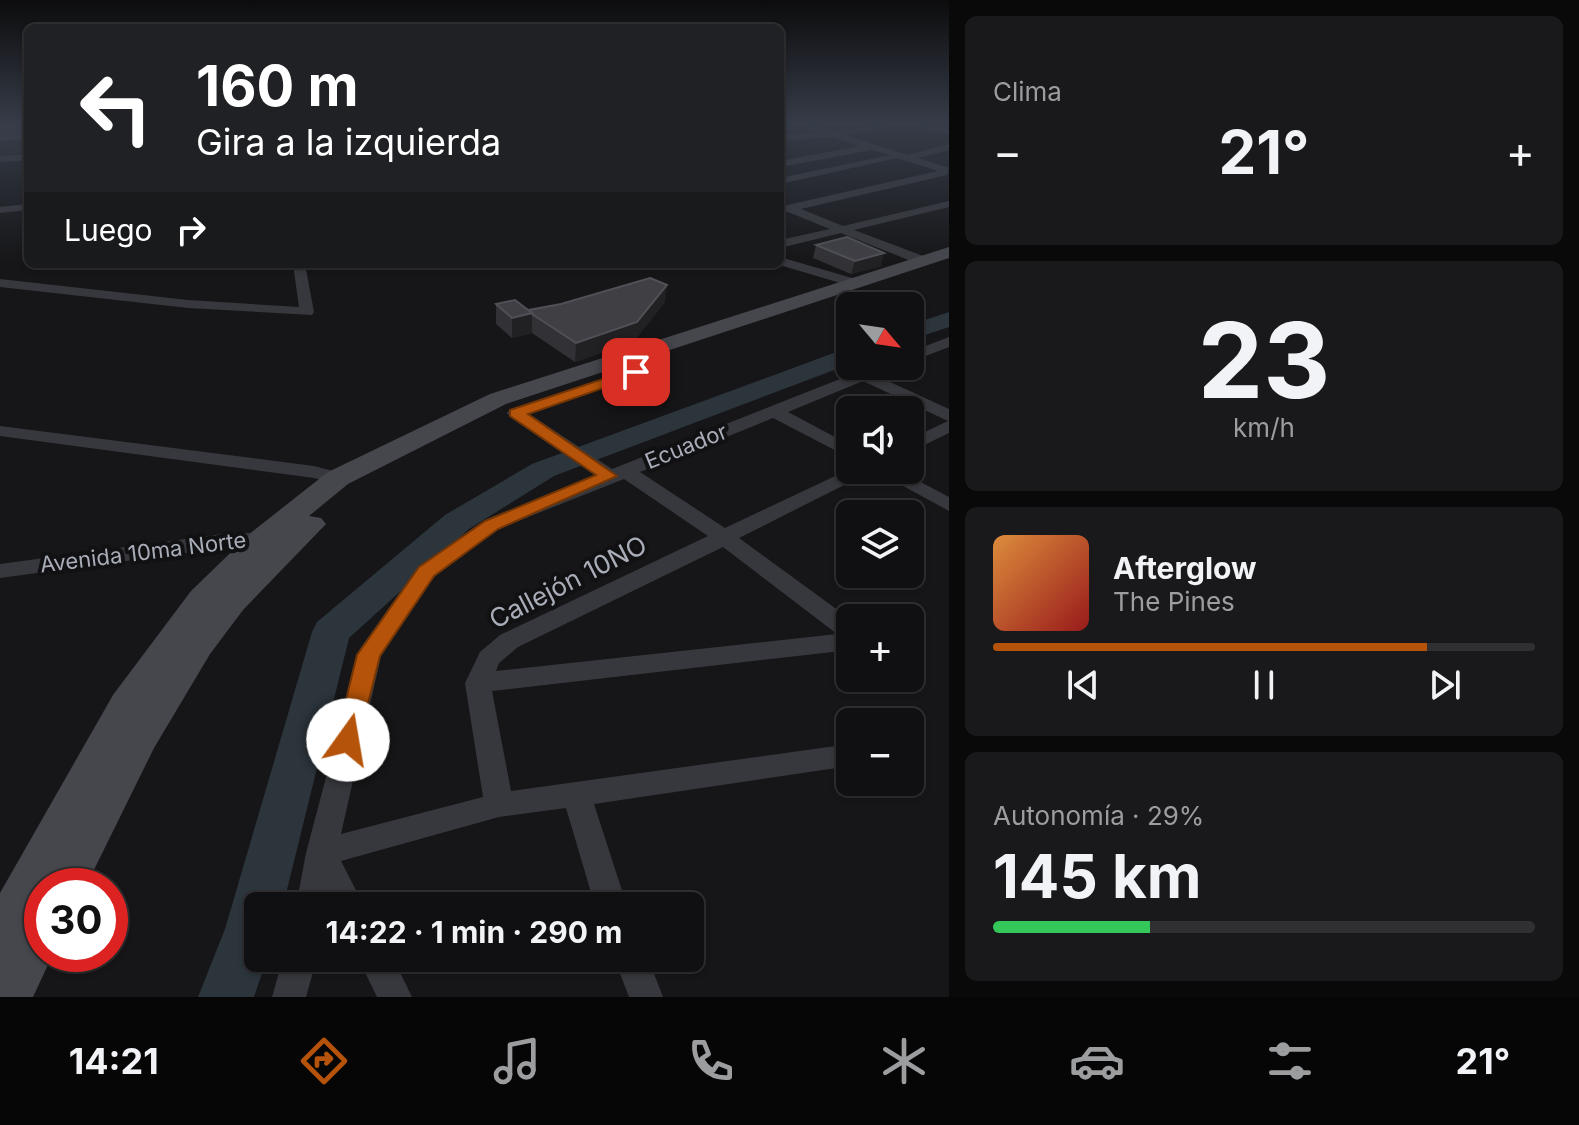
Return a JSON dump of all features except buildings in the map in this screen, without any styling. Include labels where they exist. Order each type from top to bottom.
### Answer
[{"type":"main road","points":[[67,868],[75,829],[126,705],[202,599],[274,541],[338,478],[498,399],[935,263],[949,252]]},
{"type":"main road","points":[[274,541],[391,469],[516,413],[846,291]]},
{"type":"main road","points":[[0,938],[75,829]]},
{"type":"main road","points":[[7,997],[24,963]]},
{"type":"street","points":[[784,180],[836,170]]},
{"type":"street","points":[[784,208],[946,172]]},
{"type":"street","points":[[784,243],[949,204]]},
{"type":"street","points":[[0,210],[24,207]]},
{"type":"street","points":[[784,208],[935,263]]},
{"type":"street","points":[[784,263],[846,291]]},
{"type":"street","points":[[0,283],[188,304],[307,312],[300,268]]},
{"type":"street","points":[[924,352],[949,342]]},
{"type":"street","name":"Ecuador","points":[[314,892],[369,655],[426,572],[491,525],[610,472],[850,380]]},
{"type":"street","points":[[873,380],[949,416]]},
{"type":"street","points":[[773,411],[836,445]]},
{"type":"street","points":[[516,413],[562,445],[725,538],[836,621]]},
{"type":"street","points":[[924,439],[949,426]]},
{"type":"street","points":[[0,431],[314,472],[338,478]]},
{"type":"street","name":"Callejón 10NO","points":[[478,683],[489,658],[509,641],[836,484]]},
{"type":"street","points":[[910,484],[949,505]]},
{"type":"street","name":"Avenida 10ma Norte","points":[[0,571],[274,541]]},
{"type":"street","points":[[499,805],[478,683],[836,643]]},
{"type":"street","points":[[341,892],[321,853],[499,805],[836,757]]},
{"type":"street","points":[[576,794],[607,892]]},
{"type":"street","points":[[289,997],[296,972]]},
{"type":"street","points":[[382,972],[395,997]]},
{"type":"street","points":[[636,972],[646,997]]},
{"type":"waterway","points":[[924,328],[949,319]]},
{"type":"waterway","points":[[226,997],[251,929],[331,632],[457,522],[543,470],[836,360]]},
{"type":"route","points":[[348,740],[369,655],[426,572],[491,525],[609,476],[516,413],[636,372]]}]
